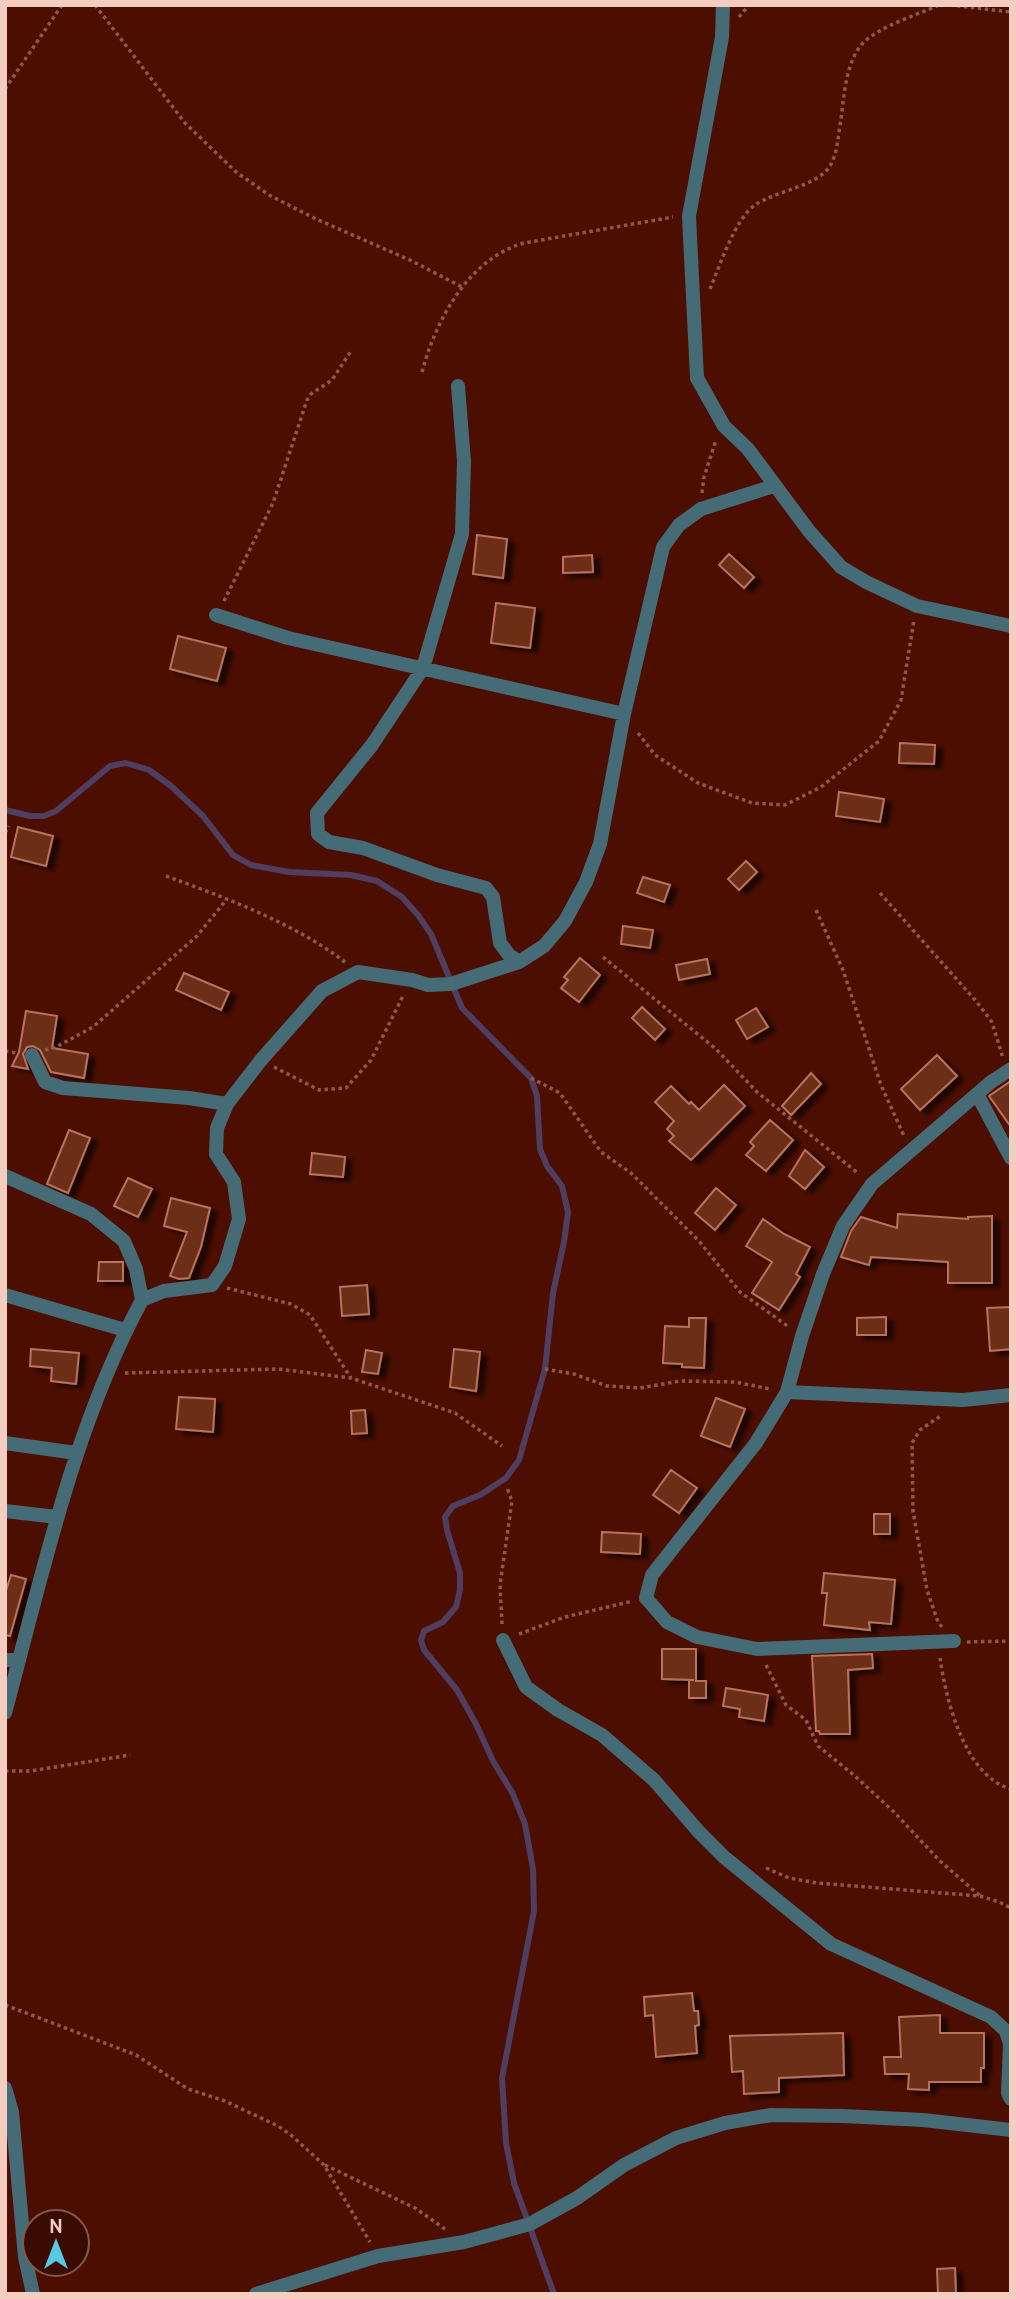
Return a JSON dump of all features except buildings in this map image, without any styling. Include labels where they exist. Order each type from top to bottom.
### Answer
[{"type":"street","points":[[723,5],[722,37],[689,216],[697,378],[724,426],[748,449],[809,531],[841,567],[917,606],[1011,626]]},
{"type":"street","points":[[458,386],[464,461],[462,534],[423,668],[372,744],[317,813],[318,834],[329,842],[363,848],[437,876],[486,888],[494,897],[500,943],[509,955],[519,962]]},
{"type":"street","points":[[5,1713],[12,1660],[76,1454],[125,1330],[142,1300],[164,1291],[212,1285],[225,1266],[239,1219],[234,1182],[216,1153],[217,1128],[228,1104],[261,1060],[323,991],[358,972],[428,985],[452,984],[519,962],[544,946],[565,921],[586,882],[600,844],[624,714],[663,547],[679,525],[701,509],[774,485]]},
{"type":"street","points":[[216,615],[289,638],[624,714]]},
{"type":"street","points":[[32,1055],[45,1082],[63,1088],[189,1098],[228,1104]]},
{"type":"street","points":[[954,1641],[757,1649],[697,1637],[667,1622],[646,1598],[652,1575],[755,1443],[787,1392],[802,1336],[843,1226],[872,1184],[1009,1070]]},
{"type":"street","points":[[977,1094],[1011,1158]]},
{"type":"street","points":[[5,1176],[91,1214],[124,1241],[136,1269],[142,1300]]},
{"type":"street","points":[[5,1295],[125,1330]]},
{"type":"street","points":[[787,1392],[963,1400],[1011,1395]]},
{"type":"street","points":[[5,1443],[76,1454]]},
{"type":"street","points":[[5,1511],[57,1517]]},
{"type":"street","points":[[503,1640],[526,1687],[558,1710],[602,1735],[654,1780],[724,1857],[831,1944],[991,2017],[1006,2031],[1010,2044],[1007,2093],[1011,2099]]},
{"type":"street","points":[[5,2088],[12,2112],[25,2257],[33,2294]]},
{"type":"street","points":[[256,2294],[378,2256],[464,2242],[530,2224],[577,2198],[624,2165],[676,2138],[725,2123],[771,2115],[843,2116],[923,2120],[1011,2130]]},
{"type":"path","points":[[5,89],[62,5]]},
{"type":"path","points":[[95,5],[185,123],[236,172],[269,195],[316,219],[410,260],[462,287]]},
{"type":"path","points":[[708,295],[737,228],[754,206],[815,179],[830,167],[844,95],[853,61],[862,44],[876,34],[939,5]]},
{"type":"path","points":[[950,5],[1010,12]]},
{"type":"path","points":[[422,372],[430,342],[462,287],[495,256],[509,247],[657,219],[689,216]]},
{"type":"path","points":[[216,615],[273,503],[307,400],[311,394],[332,380],[351,351]]},
{"type":"path","points":[[701,509],[704,477],[711,450],[724,426]]},
{"type":"path","points":[[624,714],[656,755],[698,783],[752,803],[785,805],[821,787],[879,741],[901,700],[917,606]]},
{"type":"path","points":[[5,833],[9,825]]},
{"type":"path","points":[[166,876],[227,899],[323,945],[358,972]]},
{"type":"path","points":[[880,893],[992,1022],[1009,1070]]},
{"type":"path","points":[[5,1051],[32,1055],[56,1047],[93,1027],[197,936],[227,899]]},
{"type":"path","points":[[816,910],[843,970],[881,1084],[910,1150]]},
{"type":"path","points":[[603,957],[716,1049],[757,1092],[872,1184]]},
{"type":"path","points":[[261,1060],[319,1090],[346,1088],[371,1060],[412,980]]},
{"type":"path","points":[[531,1078],[559,1093],[601,1152],[631,1173],[699,1241],[740,1292],[802,1336]]},
{"type":"path","points":[[212,1285],[291,1304],[310,1315],[351,1378]]},
{"type":"path","points":[[107,1373],[278,1369],[351,1378],[455,1413],[502,1446]]},
{"type":"path","points":[[545,1369],[575,1374],[607,1386],[640,1388],[680,1381],[735,1382],[787,1392]]},
{"type":"path","points":[[963,1400],[920,1430],[912,1443],[912,1511],[927,1590],[938,1622],[954,1641],[1011,1641]]},
{"type":"path","points":[[507,1488],[513,1502],[500,1585],[503,1640],[565,1617],[646,1598]]},
{"type":"path","points":[[938,1642],[944,1689],[959,1734],[989,1779],[1011,1789]]},
{"type":"path","points":[[757,1649],[786,1705],[806,1720],[818,1746],[894,1812],[939,1860],[980,1896]]},
{"type":"path","points":[[5,1771],[30,1771],[130,1755]]},
{"type":"path","points":[[757,1864],[789,1878],[817,1883],[980,1896],[1011,1908]]},
{"type":"path","points":[[5,2005],[136,2055],[188,2089],[225,2101],[278,2126],[324,2165],[415,2208],[464,2242]]},
{"type":"path","points":[[324,2165],[378,2256]]},
{"type":"waterway","points":[[5,810],[30,816],[44,816],[56,811],[110,766],[126,763],[149,770],[171,786],[203,816],[233,855],[251,865],[289,872],[351,875],[377,881],[402,897],[418,915],[431,934],[462,1008],[531,1078],[537,1096],[540,1149],[547,1166],[562,1186],[568,1212],[553,1293],[545,1369],[519,1460],[506,1478],[480,1495],[453,1506],[445,1517],[460,1573],[460,1590],[456,1607],[443,1622],[424,1631],[421,1640],[424,1650],[457,1690],[513,1794],[525,1824],[533,1869],[534,1911],[502,2078],[506,2143],[514,2183],[554,2294]]}]
